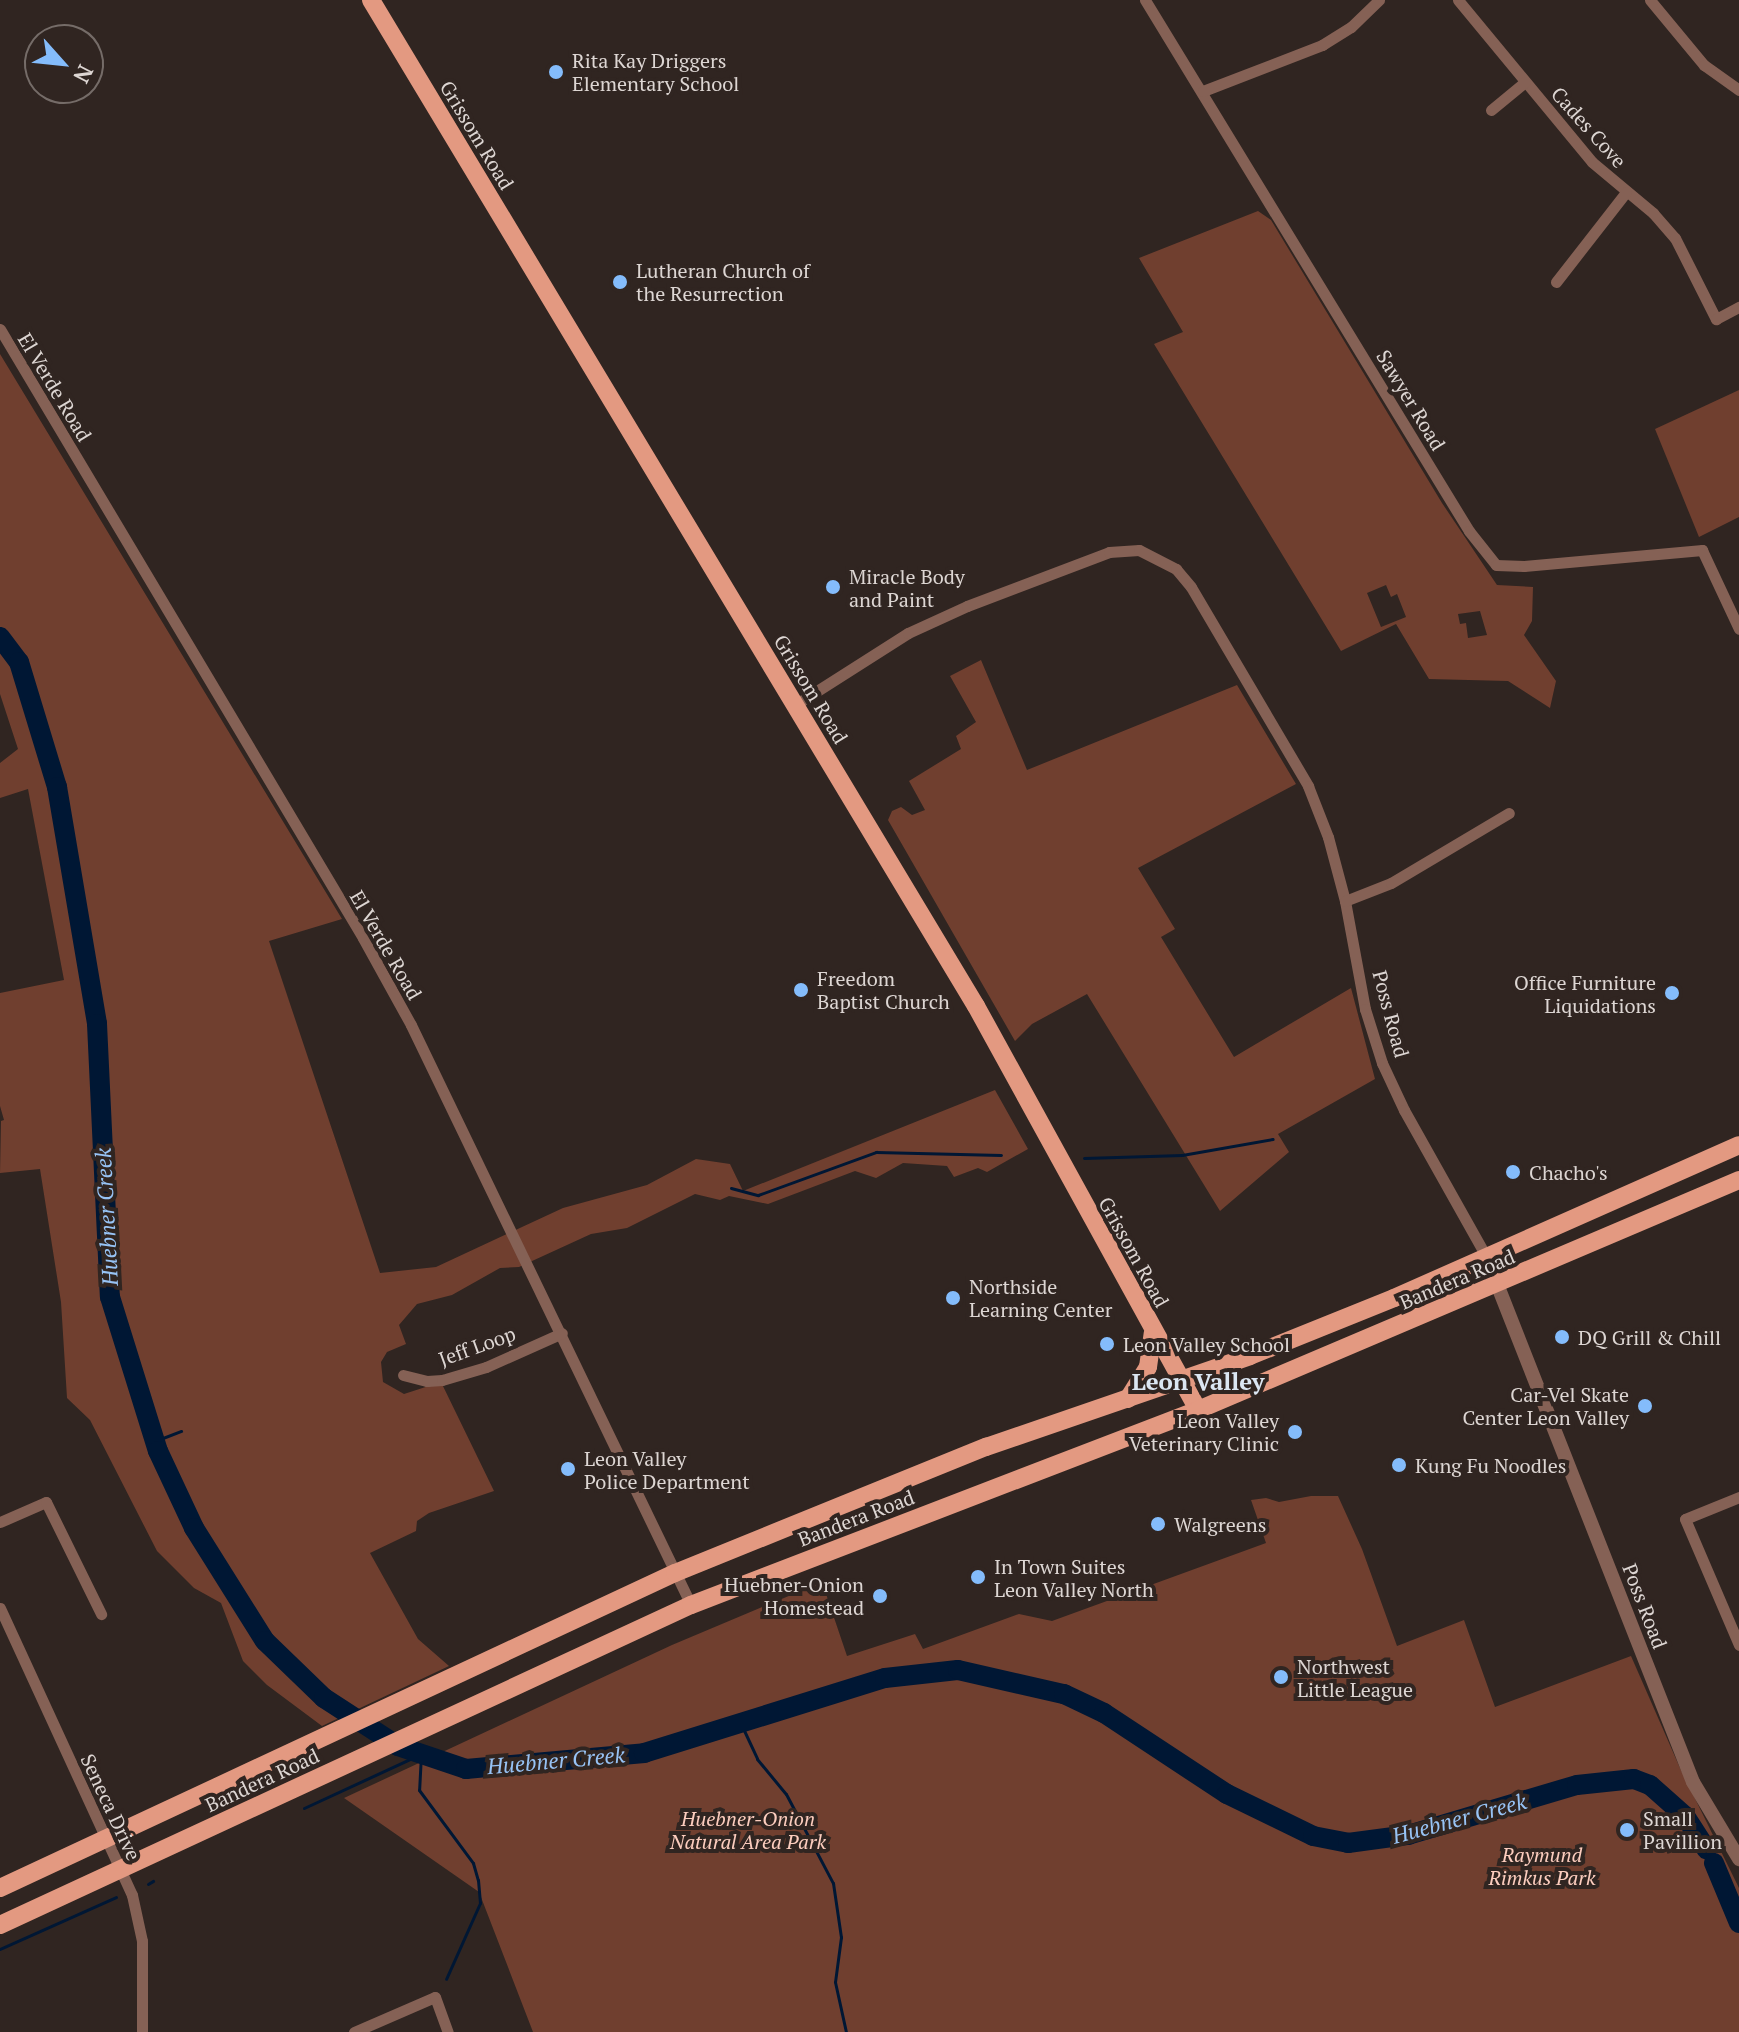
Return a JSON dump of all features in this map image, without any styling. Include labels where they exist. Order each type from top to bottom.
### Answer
[{"type":"main road","name":"Grissom Road","points":[[371,0],[981,1015],[1198,1410]]},
{"type":"main road","name":"Bandera Road","points":[[0,1888],[675,1573],[986,1447],[1181,1380],[1394,1298],[1739,1145]]},
{"type":"main road","points":[[1696,1163],[1711,1193]]},
{"type":"main road","name":"Bandera Road","points":[[0,1925],[691,1605],[1198,1410],[1497,1286],[1739,1180]]},
{"type":"main road","points":[[1128,1399],[1148,1367],[1153,1330]]},
{"type":"street","name":"Sawyer Road","points":[[1145,0],[1469,531],[1496,565],[1524,566],[1702,550],[1739,629]]},
{"type":"street","points":[[1203,91],[1322,45],[1351,27],[1379,0]]},
{"type":"street","name":"Cades Cove","points":[[1458,0],[1592,162],[1675,238],[1716,319],[1739,307]]},
{"type":"street","points":[[1650,0],[1704,65],[1739,90]]},
{"type":"street","points":[[1491,110],[1525,82]]},
{"type":"street","points":[[1556,282],[1626,192]]},
{"type":"street","name":"El Verde Road","points":[[0,329],[370,950],[411,1025],[691,1605]]},
{"type":"street","name":"Poss Road","points":[[795,705],[908,633],[967,606],[1109,552],[1139,550],[1151,554],[1176,569],[1191,587],[1308,786],[1328,837],[1345,901],[1365,1009],[1382,1063],[1404,1110],[1486,1256],[1693,1782],[1734,1840],[1739,1859]]},
{"type":"street","points":[[1345,901],[1391,883],[1509,813]]},
{"type":"street","name":"Jeff Loop","points":[[403,1375],[427,1381],[442,1380],[486,1367],[562,1333]]},
{"type":"street","points":[[1739,1497],[1685,1519],[1739,1645]]},
{"type":"street","points":[[0,1522],[46,1502],[101,1614]]},
{"type":"street","name":"Seneca Drive","points":[[1,1614],[132,1895],[142,1941],[142,2032]]},
{"type":"street","points":[[354,2032],[435,1997],[448,2032]]},
{"type":"green space","points":[[1258,211],[1271,220],[1442,503],[1497,585],[1533,587],[1532,621],[1524,635],[1556,681],[1550,708],[1508,681],[1429,679],[1396,624],[1341,651],[1154,344],[1183,332],[1139,258]],"holes":[[[1386,585],[1391,597],[1397,594],[1406,617],[1381,627],[1367,593]],[[1480,611],[1487,635],[1468,638],[1466,623],[1460,624],[1458,614]]]},
{"type":"green space","points":[[0,354],[342,919],[269,941],[380,1273],[436,1267],[563,1208],[647,1185],[696,1159],[730,1164],[743,1191],[995,1090],[1028,1149],[987,1172],[978,1168],[954,1177],[947,1166],[903,1163],[876,1178],[855,1171],[768,1204],[729,1196],[720,1200],[695,1194],[627,1228],[591,1234],[519,1267],[500,1268],[452,1295],[417,1304],[399,1325],[406,1344],[387,1352],[381,1362],[383,1382],[404,1394],[441,1382],[494,1491],[429,1513],[417,1521],[416,1531],[370,1553],[418,1639],[449,1666],[322,1726],[267,1685],[243,1661],[221,1603],[194,1588],[157,1551],[90,1420],[67,1398],[61,1302],[40,1169],[0,1173],[1,1121],[4,1120],[0,1106],[0,993],[64,980],[28,789],[0,798],[0,763],[18,749],[0,694]]},
{"type":"green space","points":[[1739,390],[1739,517],[1699,537],[1655,429]]},
{"type":"green space","points":[[981,660],[1027,770],[1237,685],[1296,784],[1138,868],[1175,929],[1161,937],[1234,1057],[1351,988],[1375,1079],[1278,1134],[1289,1152],[1220,1211],[1087,994],[1032,1024],[1015,1041],[888,820],[892,811],[901,807],[912,815],[925,810],[909,781],[961,749],[956,736],[976,722],[950,676]]},
{"type":"green space","points":[[1311,1496],[1338,1496],[1362,1549],[1397,1646],[1464,1620],[1495,1707],[1631,1656],[1680,1768],[1739,1888],[1739,2032],[533,2032],[479,1892],[344,1798],[672,1645],[822,1582],[847,1656],[915,1634],[923,1649],[1019,1614],[1052,1621],[1266,1543],[1251,1500],[1266,1498],[1279,1502]]},
{"type":"waterway","name":"Huebner Creek","points":[[0,637],[19,662],[57,787],[97,1024],[110,1297],[158,1451],[194,1528],[265,1641],[324,1698],[398,1746],[466,1769],[644,1753],[885,1678],[958,1670],[1064,1694],[1104,1713],[1227,1794],[1313,1836],[1348,1843],[1408,1835],[1577,1785],[1634,1779],[1650,1785],[1685,1816],[1707,1850]]},
{"type":"waterway","points":[[1084,1158],[1182,1155],[1273,1139]]},
{"type":"waterway","points":[[731,1188],[758,1195],[876,1152],[1001,1155]]},
{"type":"waterway","points":[[155,1441],[181,1431]]},
{"type":"waterway","points":[[741,1724],[757,1759],[786,1794],[833,1883],[841,1937],[835,1982],[846,2032]]},
{"type":"waterway","points":[[304,1808],[421,1754],[419,1790],[473,1863],[478,1880],[480,1903],[446,1979]]},
{"type":"waterway","name":"Huebner Creek","points":[[1714,1863],[1739,1923]]},
{"type":"waterway","points":[[148,1884],[153,1881]]},
{"type":"waterway","points":[[0,1949],[116,1897]]},
{"type":"place","name":"Rita Kay Driggers Elementary School","points":[[556,72]]},
{"type":"place","name":"Lutheran Church of the Resurrection","points":[[620,282]]},
{"type":"place","name":"Miracle Body and Paint","points":[[833,587]]},
{"type":"place","name":"Freedom Baptist Church","points":[[801,990]]},
{"type":"place","name":"Office Furniture Liquidations","points":[[1672,993]]},
{"type":"place","name":"Chacho's","points":[[1513,1172]]},
{"type":"place","name":"Northside Learning Center","points":[[953,1298]]},
{"type":"place","name":"DQ Grill & Chill","points":[[1562,1337]]},
{"type":"place","name":"Leon Valley School","points":[[1107,1344]]},
{"type":"place","name":"Car-Vel Skate Center Leon Valley","points":[[1645,1406]]},
{"type":"place","name":"Leon Valley Veterinary Clinic","points":[[1295,1432]]},
{"type":"place","name":"Kung Fu Noodles","points":[[1399,1465]]},
{"type":"place","name":"Leon Valley Police Department","points":[[568,1469]]},
{"type":"place","name":"Walgreens","points":[[1158,1524]]},
{"type":"place","name":"In Town Suites Leon Valley North","points":[[978,1577]]},
{"type":"place","name":"Huebner-Onion Homestead","points":[[880,1596]]},
{"type":"place","name":"Northwest Little League","points":[[1281,1677]]},
{"type":"place","name":"Small Pavillion","points":[[1627,1830]]},
{"type":"district","name":"Leon Valley","points":[[1198,1382]]},
{"type":"park label","name":"Huebner-Onion Natural Area Park","points":[[748,1830]]},
{"type":"park label","name":"Raymund Rimkus Park","points":[[1542,1866]]}]
